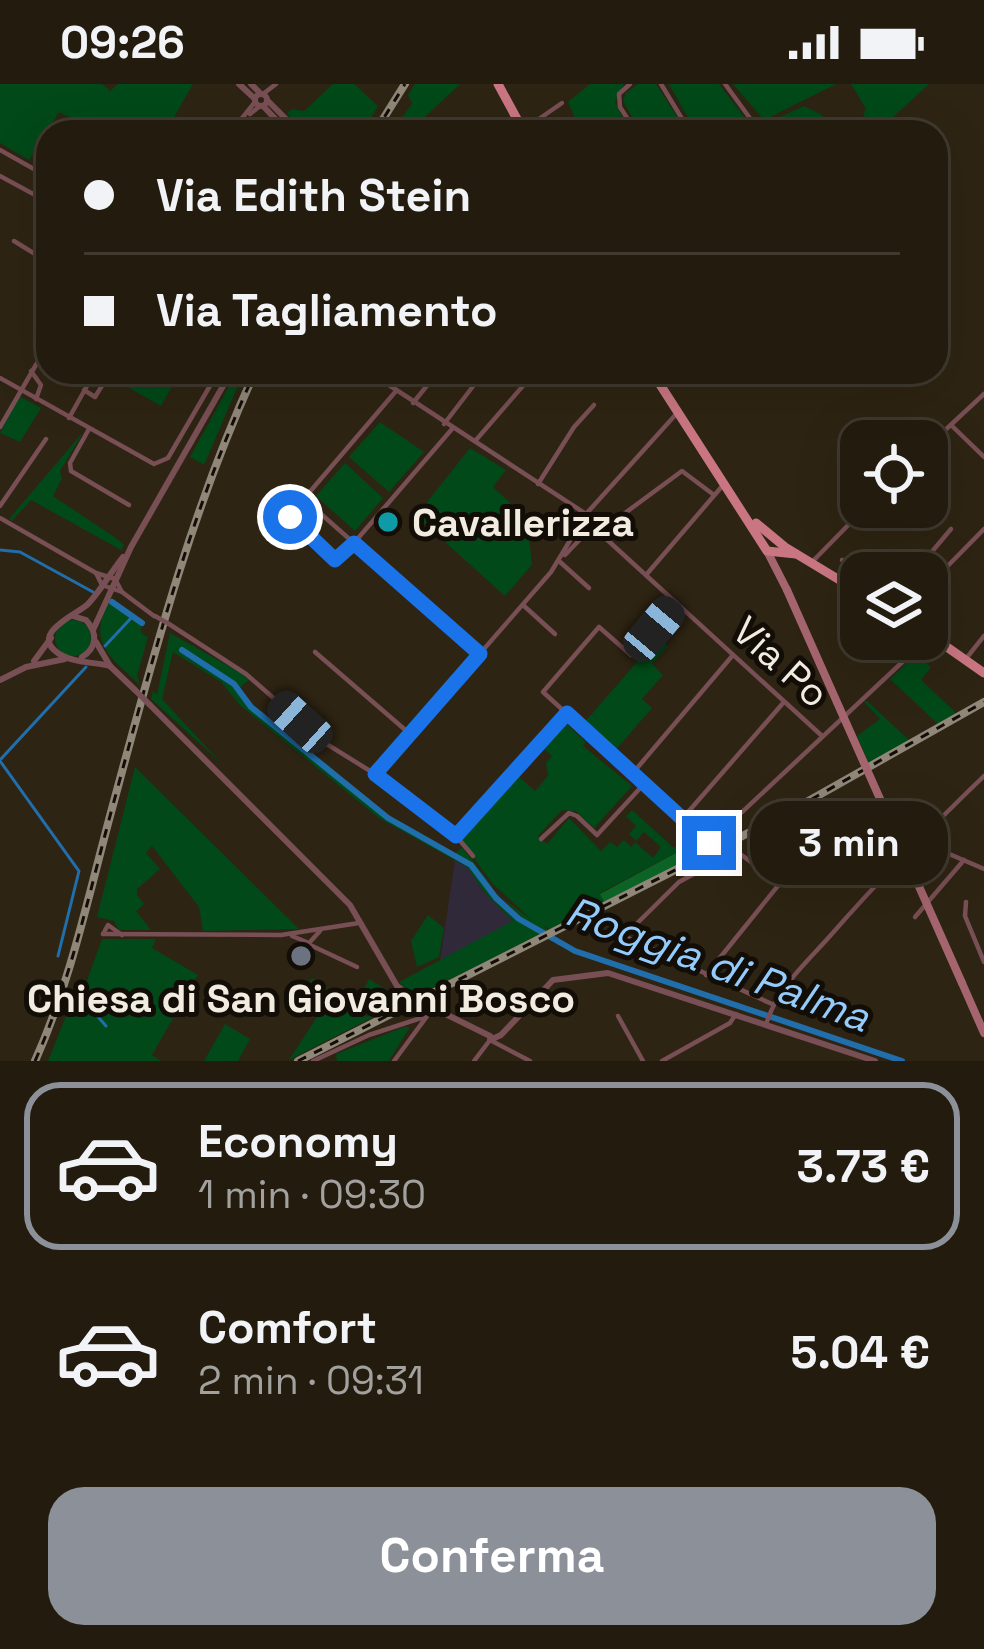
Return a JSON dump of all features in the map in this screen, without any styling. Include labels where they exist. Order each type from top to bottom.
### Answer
[{"type":"main road","points":[[498,84],[517,120]]},
{"type":"main road","points":[[660,384],[740,508],[773,546],[840,580]]},
{"type":"main road","points":[[773,546],[776,566],[984,1033]]},
{"type":"main road","points":[[948,650],[984,675]]},
{"type":"street","points":[[239,84],[285,120]]},
{"type":"street","points":[[251,84],[278,120]]},
{"type":"street","points":[[628,120],[618,104],[619,94],[630,84]]},
{"type":"street","points":[[661,84],[683,120]]},
{"type":"street","points":[[725,84],[751,120]]},
{"type":"street","points":[[242,120],[275,85]]},
{"type":"street","points":[[538,120],[562,103]]},
{"type":"street","points":[[0,150],[36,170]]},
{"type":"street","points":[[0,176],[36,194]]},
{"type":"street","points":[[14,242],[36,255]]},
{"type":"street","points":[[0,427],[36,363]]},
{"type":"street","points":[[31,371],[36,378]]},
{"type":"street","points":[[0,378],[150,464],[168,458],[211,384]]},
{"type":"street","points":[[36,399],[40,384]]},
{"type":"street","points":[[26,668],[45,650],[56,624],[86,607],[106,587],[224,384]]},
{"type":"street","points":[[387,384],[586,514]]},
{"type":"street","points":[[412,403],[428,384]]},
{"type":"street","points":[[444,424],[475,384]]},
{"type":"street","points":[[475,442],[525,384]]},
{"type":"street","points":[[69,418],[84,390]]},
{"type":"street","points":[[396,391],[291,512],[291,522],[333,560],[339,560],[452,429]]},
{"type":"street","points":[[948,428],[984,394]]},
{"type":"street","points":[[538,484],[594,405]]},
{"type":"street","points":[[375,774],[560,560],[586,514],[678,412]]},
{"type":"street","points":[[951,425],[984,457]]},
{"type":"street","points":[[88,429],[70,463],[71,471],[129,505]]},
{"type":"street","points":[[0,506],[46,440]]},
{"type":"street","points":[[572,543],[587,532],[602,530],[682,471],[714,495]]},
{"type":"street","points":[[646,575],[725,483]]},
{"type":"street","points":[[303,498],[480,654]]},
{"type":"street","points":[[0,518],[96,573],[112,577],[122,592]]},
{"type":"street","points":[[579,525],[587,532]]},
{"type":"street","points":[[813,564],[845,528]]},
{"type":"street","points":[[948,566],[984,529]]},
{"type":"street","name":"Via Po","points":[[602,530],[603,536],[821,735]]},
{"type":"street","points":[[932,552],[951,530]]},
{"type":"street","points":[[560,560],[589,588]]},
{"type":"street","points":[[96,573],[106,587],[122,592],[246,674],[325,743],[375,774],[456,836],[473,856]]},
{"type":"street","points":[[0,680],[91,650],[106,587]]},
{"type":"street","points":[[676,603],[631,655],[599,627],[543,692],[709,843],[903,660]]},
{"type":"street","points":[[523,605],[555,634]]},
{"type":"street","points":[[70,616],[86,620],[110,666],[334,889],[360,923],[389,977],[430,1012]]},
{"type":"street","points":[[52,635],[56,650],[73,659],[110,666]]},
{"type":"street","points":[[968,663],[984,636]]},
{"type":"street","points":[[315,652],[410,734]]},
{"type":"street","points":[[632,774],[734,655]]},
{"type":"street","points":[[682,819],[784,702]]},
{"type":"street","points":[[456,836],[567,713]]},
{"type":"street","points":[[766,1023],[771,1007],[919,838],[984,776]]},
{"type":"street","points":[[542,839],[569,813],[597,835],[644,785]]},
{"type":"street","points":[[706,975],[780,883],[849,811],[984,868]]},
{"type":"street","points":[[612,948],[679,882],[736,850],[780,883]]},
{"type":"street","points":[[915,917],[964,860]]},
{"type":"street","points":[[966,902],[966,922],[984,962]]},
{"type":"street","points":[[122,935],[308,937],[360,923]]},
{"type":"street","points":[[360,923],[394,989],[530,1061]]},
{"type":"street","points":[[308,937],[357,967]]},
{"type":"street","points":[[626,937],[771,1007]]},
{"type":"street","points":[[474,1061],[490,1038],[553,980],[596,973],[624,976],[870,1060]]},
{"type":"street","points":[[313,1061],[430,1012]]},
{"type":"street","points":[[394,1061],[430,1012]]},
{"type":"street","points":[[662,1061],[730,1023],[736,1014]]},
{"type":"street","points":[[618,1016],[643,1061]]},
{"type":"street","points":[[410,1020],[418,1028]]},
{"type":"street","points":[[841,1060],[845,1051]]},
{"type":"street","points":[[332,1052],[333,1061]]},
{"type":"shaded area","points":[[455,860],[467,866],[513,921],[440,961]]},
{"type":"green space","points":[[0,84],[102,84],[110,91],[118,84],[193,84],[172,120],[75,120],[59,112],[54,120],[36,120],[36,149],[29,160],[0,143]]},
{"type":"green space","points":[[333,84],[354,84],[378,106],[370,120],[292,120],[287,113],[304,111]]},
{"type":"green space","points":[[415,84],[460,84],[422,120],[401,120],[412,103],[408,95]]},
{"type":"green space","points":[[590,84],[624,84],[615,102],[624,120],[576,120],[568,102]]},
{"type":"green space","points":[[638,84],[656,84],[679,120],[633,120],[623,101]]},
{"type":"green space","points":[[669,84],[719,84],[747,120],[689,120]]},
{"type":"green space","points":[[733,84],[836,84],[764,120]]},
{"type":"green space","points":[[851,84],[929,84],[890,120],[868,120],[863,114],[866,109]]},
{"type":"green space","points":[[804,106],[826,120],[774,120]]},
{"type":"green space","points":[[122,384],[173,384],[161,406]]},
{"type":"green space","points":[[230,384],[239,384],[204,465],[190,457]]},
{"type":"green space","points":[[19,396],[41,408],[20,442],[0,433]]},
{"type":"green space","points":[[380,422],[424,452],[389,492],[349,457]]},
{"type":"green space","points":[[84,431],[60,471],[62,478],[53,496],[116,538],[124,545],[121,550],[31,500],[9,519]]},
{"type":"green space","points":[[470,448],[506,470],[493,487],[527,519],[532,565],[505,596],[416,516]]},
{"type":"green space","points":[[345,463],[383,498],[355,531],[316,496]]},
{"type":"green space","points":[[108,601],[141,623],[141,633],[148,637],[137,676],[140,685],[111,657],[101,639]]},
{"type":"green space","points":[[73,620],[86,625],[91,638],[86,651],[73,656],[60,651],[55,638],[60,625]]},
{"type":"green space","points":[[170,633],[241,673],[249,680],[239,688],[175,647],[230,684],[249,708],[386,818],[470,866],[495,899],[543,935],[415,996],[399,982],[513,921],[467,867],[379,818],[241,706],[221,682],[173,652],[162,699],[220,762],[151,699],[153,691],[157,694]]},
{"type":"green space","points":[[658,638],[668,646],[652,664],[663,675],[642,699],[652,708],[613,753],[583,724]]},
{"type":"green space","points":[[910,660],[923,660],[931,667],[921,680],[957,714],[938,724],[890,679]]},
{"type":"green space","points":[[867,701],[910,741],[869,764],[857,736],[880,719]]},
{"type":"green space","points":[[566,724],[586,742],[583,746],[632,786],[594,828],[576,811],[562,810],[538,836],[547,844],[569,818],[601,851],[610,842],[617,847],[624,840],[631,847],[635,842],[653,858],[661,847],[644,832],[636,841],[629,834],[636,826],[626,816],[632,810],[674,848],[689,834],[698,841],[600,893],[604,903],[551,930],[543,926],[550,932],[546,934],[502,898],[533,921],[492,883],[460,839],[518,776],[535,791],[548,776],[546,763],[552,756],[544,749]]},
{"type":"green space","points":[[135,767],[299,929],[203,931],[199,907],[152,846],[146,853],[160,869],[137,889],[144,904],[136,911],[151,930],[119,930],[114,921],[97,917]]},
{"type":"green space","points":[[698,841],[708,850],[604,902],[600,894]]},
{"type":"green space","points":[[462,847],[494,889],[455,854]]},
{"type":"green space","points":[[428,915],[444,928],[439,957],[417,967],[411,941]]},
{"type":"green space","points":[[102,939],[156,939],[152,948],[198,975],[152,1055],[161,1061],[48,1061],[77,989],[83,992]]},
{"type":"green space","points":[[312,978],[367,1017],[376,1006],[360,998],[369,979],[405,1001],[289,1060],[325,1005],[304,992]]},
{"type":"green space","points":[[225,1024],[250,1039],[238,1061],[204,1061]]},
{"type":"green space","points":[[410,1027],[389,1061],[337,1061],[336,1054]]},
{"type":"waterway","name":"Roggia di Palma","points":[[0,550],[20,552],[93,592]]},
{"type":"waterway","name":"Roggia di Palma","points":[[112,602],[142,623]]},
{"type":"waterway","points":[[105,646],[133,616]]},
{"type":"waterway","name":"Roggia di Palma","points":[[182,650],[234,684],[251,707],[388,818],[471,865],[519,919],[575,951],[902,1061]]},
{"type":"waterway","points":[[1,759],[86,667]]},
{"type":"waterway","points":[[0,761],[79,871],[58,956]]},
{"type":"waterway","points":[[87,1004],[106,1026]]},
{"type":"railway","points":[[382,120],[405,84]]},
{"type":"railway","points":[[35,1061],[77,940],[173,591],[210,480],[250,384]]},
{"type":"railway","points":[[298,1061],[780,817],[984,702]]},
{"type":"place","name":"Cavallerizza","points":[[388,522]]},
{"type":"place","name":"Chiesa di San Giovanni Bosco","points":[[301,956]]},
{"type":"route","points":[[290,517],[335,560],[354,543],[480,654],[375,774],[456,836],[567,713],[709,843]]}]
